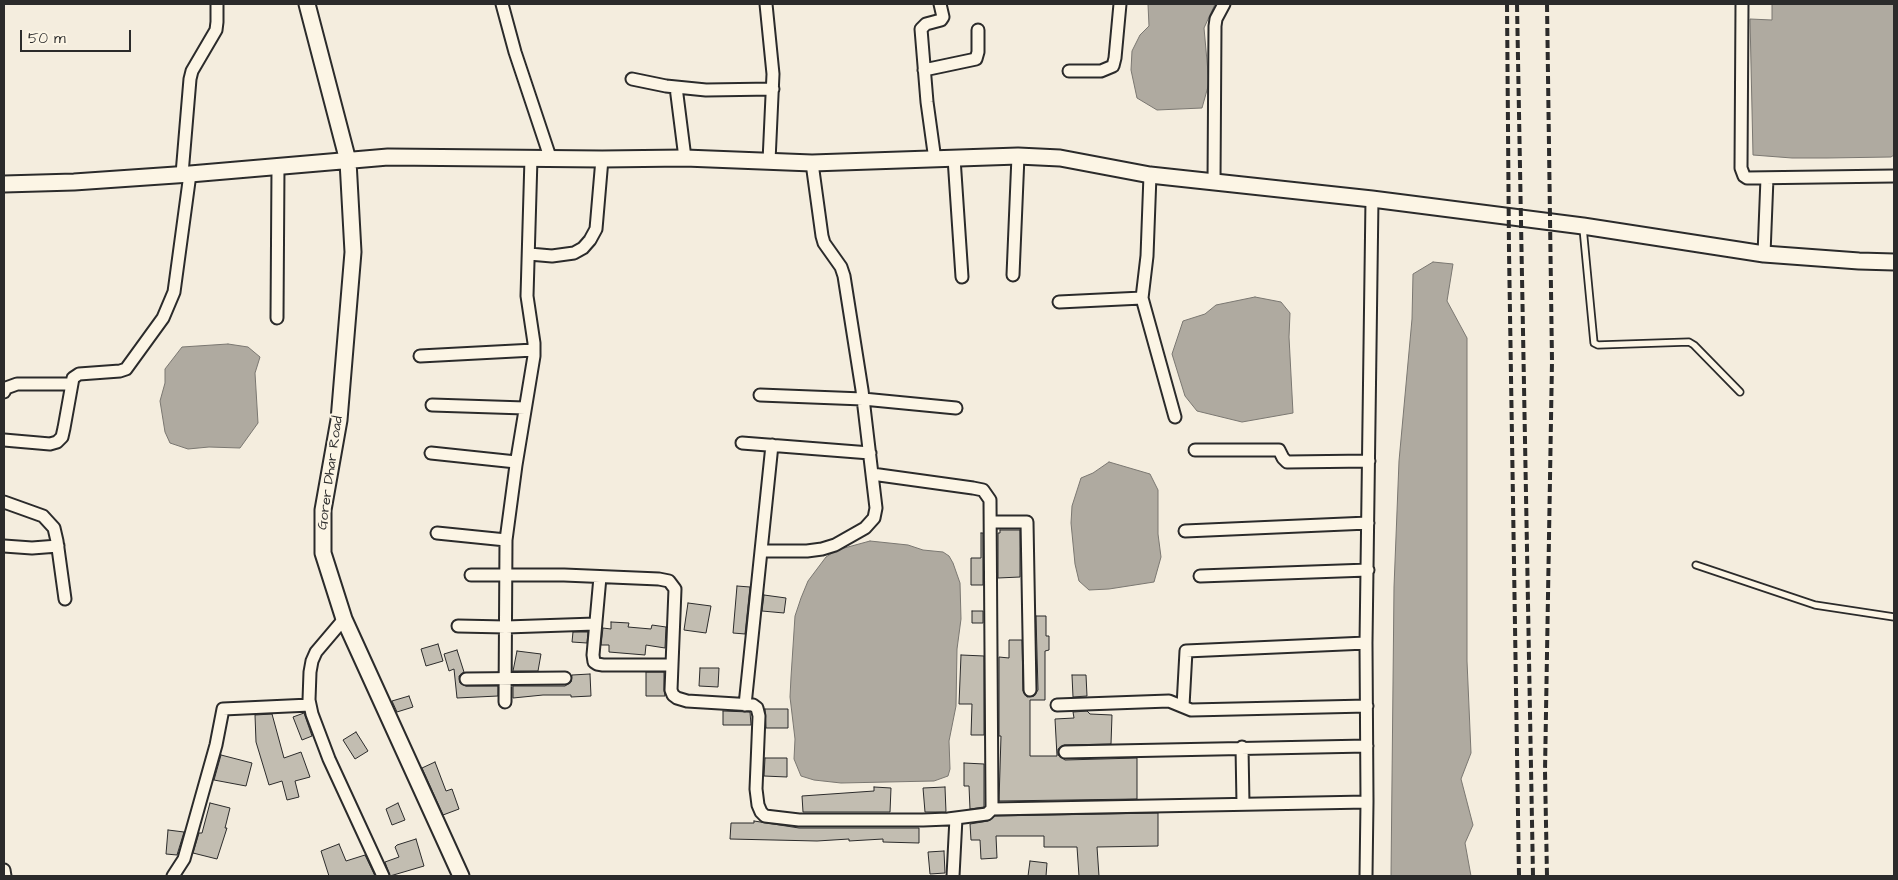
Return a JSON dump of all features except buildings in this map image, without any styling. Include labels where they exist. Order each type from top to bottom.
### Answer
[{"type":"street","points":[[4,440],[50,444],[58,442],[62,437],[70,384],[73,378],[79,374],[126,369],[164,318],[174,292],[186,174],[190,79],[192,71],[216,30],[217,4]]},
{"type":"street","name":"Gorer Dhar Road","points":[[307,4],[348,161],[353,262],[339,420],[323,510],[323,553],[344,619],[461,876]]},
{"type":"street","points":[[502,4],[515,52],[550,157]]},
{"type":"street","points":[[766,4],[772,89],[769,160]]},
{"type":"street","points":[[935,160],[921,28],[926,24],[941,20],[940,4]]},
{"type":"street","points":[[1069,71],[1101,71],[1113,66],[1120,4]]},
{"type":"street","points":[[1214,182],[1215,26],[1216,19],[1224,4]]},
{"type":"street","points":[[1742,4],[1742,173],[1747,178],[1894,176]]},
{"type":"street","points":[[924,70],[976,59],[978,52],[978,30]]},
{"type":"street","points":[[632,79],[706,90],[772,89]]},
{"type":"street","points":[[676,87],[685,158]]},
{"type":"street","points":[[4,184],[74,182],[186,174],[381,157],[685,158],[812,163],[1018,156],[1060,158],[1150,175],[1372,199],[1583,226],[1764,254],[1894,262]]},
{"type":"street","points":[[1013,275],[1018,156]]},
{"type":"street","points":[[505,702],[506,540],[534,350],[528,303],[531,158]]},
{"type":"street","points":[[954,158],[962,277]]},
{"type":"street","points":[[529,254],[552,256],[574,253],[583,248],[590,240],[596,229],[602,159]]},
{"type":"street","points":[[761,551],[822,549],[835,545],[866,528],[874,518],[876,508],[863,399],[844,276],[841,267],[830,252],[822,236],[812,163]]},
{"type":"street","points":[[277,318],[278,167]]},
{"type":"street","points":[[1150,175],[1147,256],[1142,298],[1175,416]]},
{"type":"street","points":[[1764,254],[1767,178]]},
{"type":"street","points":[[1366,876],[1368,802],[1366,643],[1372,199]]},
{"type":"street","points":[[1059,302],[1142,298]]},
{"type":"street","points":[[420,356],[534,350]]},
{"type":"street","points":[[4,392],[6,388],[16,384],[70,384]]},
{"type":"street","points":[[760,395],[863,399],[956,408]]},
{"type":"street","points":[[432,405],[525,408]]},
{"type":"street","points":[[742,443],[870,452]]},
{"type":"street","points":[[744,705],[772,445]]},
{"type":"street","points":[[1195,450],[1279,450],[1287,462],[1369,461]]},
{"type":"street","points":[[431,453],[516,462]]},
{"type":"street","points":[[872,474],[983,490],[990,500],[992,809]]},
{"type":"street","points":[[4,502],[43,516],[54,528],[65,599]]},
{"type":"street","points":[[991,522],[1027,522],[1030,690]]},
{"type":"street","points":[[1186,531],[1368,523]]},
{"type":"street","points":[[437,533],[506,540]]},
{"type":"street","points":[[4,546],[32,548],[58,546]]},
{"type":"street","points":[[1200,576],[1368,570]]},
{"type":"street","points":[[471,575],[564,574],[659,579],[673,584],[676,594],[671,690],[677,698],[753,705],[759,710],[756,790],[760,812],[765,816],[800,820],[956,818],[987,814],[992,809],[1368,802]]},
{"type":"street","points":[[600,577],[593,658],[597,664],[672,665]]},
{"type":"street","points":[[344,619],[316,652],[312,661],[310,705],[329,759],[383,876]]},
{"type":"street","points":[[458,626],[506,627],[595,624]]},
{"type":"street","points":[[1183,706],[1186,651],[1366,643]]},
{"type":"street","points":[[466,679],[505,677],[565,678]]},
{"type":"street","points":[[1057,705],[1169,701],[1191,710],[1367,706]]},
{"type":"street","points":[[173,876],[184,859],[215,750],[222,709],[310,705]]},
{"type":"street","points":[[1065,752],[1367,746]]},
{"type":"street","points":[[1242,747],[1243,804]]},
{"type":"street","points":[[953,876],[956,818]]},
{"type":"street","points":[[4,870],[5,876]]},
{"type":"lane","points":[[1583,226],[1594,343],[1689,342],[1740,392]]},
{"type":"lane","points":[[1696,565],[1815,605],[1894,617]]},
{"type":"shaded area","points":[[1148,4],[1215,4],[1204,28],[1209,83],[1202,108],[1157,110],[1137,98],[1131,70],[1132,51],[1140,35],[1149,26]]},
{"type":"shaded area","points":[[1772,4],[1894,4],[1894,155],[1891,157],[1792,158],[1753,155],[1750,19],[1772,20]]},
{"type":"shaded area","points":[[1433,262],[1453,264],[1447,301],[1467,338],[1467,661],[1471,753],[1461,779],[1473,825],[1465,843],[1471,876],[1391,876],[1394,587],[1399,461],[1412,319],[1413,274]]},
{"type":"shaded area","points":[[1255,297],[1281,302],[1290,313],[1289,337],[1293,413],[1242,422],[1197,411],[1185,396],[1172,354],[1183,321],[1205,314],[1216,305]]},
{"type":"shaded area","points":[[228,344],[248,347],[260,357],[255,373],[258,423],[240,448],[209,447],[188,449],[170,443],[165,432],[160,401],[165,383],[165,369],[182,347]]},
{"type":"shaded area","points":[[1109,462],[1150,474],[1158,490],[1158,534],[1161,557],[1154,582],[1089,590],[1079,581],[1075,564],[1071,523],[1072,506],[1081,478],[1093,473]]},
{"type":"shaded area","points":[[870,541],[908,545],[923,550],[943,552],[949,556],[953,563],[960,583],[961,619],[957,649],[956,706],[949,741],[950,769],[948,776],[934,781],[841,783],[814,780],[801,776],[794,759],[795,739],[790,697],[795,616],[801,598],[808,581],[826,557],[837,550]]},
{"type":"railway","points":[[1507,4],[1519,876]]},
{"type":"railway","points":[[1517,4],[1533,876]]},
{"type":"railway","points":[[1547,4],[1552,361],[1545,771],[1547,876]]}]
